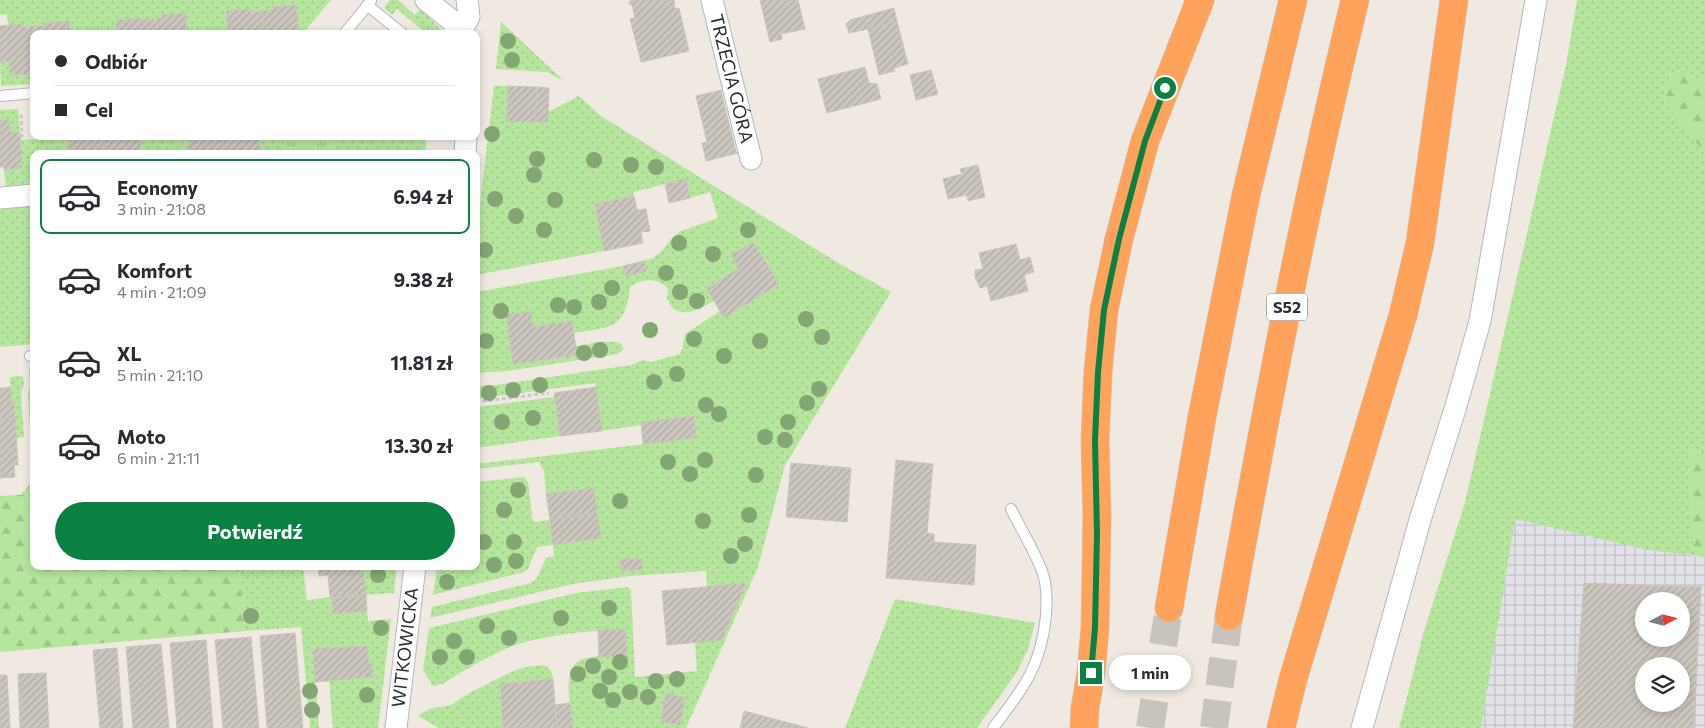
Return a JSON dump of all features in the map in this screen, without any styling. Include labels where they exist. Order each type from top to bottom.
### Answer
[{"type":"highway","points":[[1081,721],[1091,673],[1095,628],[1097,515],[1095,440],[1098,372],[1104,310],[1119,239],[1145,141],[1200,0]]},
{"type":"highway","points":[[1169,608],[1202,417],[1246,195],[1293,0]]},
{"type":"highway","name":"S52","points":[[1229,616],[1269,393],[1326,121],[1355,0]]},
{"type":"highway","points":[[1282,726],[1293,679],[1398,332],[1420,243],[1454,0]]},
{"type":"street","points":[[426,0],[451,20],[458,30]]},
{"type":"street","points":[[462,30],[469,17],[467,0]]},
{"type":"street","name":"TRZECIA GÓRA","points":[[712,0],[751,159]]},
{"type":"street","points":[[1362,728],[1420,520],[1456,406],[1480,321],[1536,0]]},
{"type":"street","points":[[0,198],[30,195]]},
{"type":"street","name":"WITKOWICKA","points":[[396,728],[415,570]]},
{"type":"lane","points":[[347,30],[369,3],[399,30]]},
{"type":"lane","points":[[0,96],[30,93]]},
{"type":"lane","points":[[993,728],[1018,695],[1035,667],[1044,637],[1047,604],[1042,572],[1011,509]]},
{"type":"path","points":[[20,106],[22,136],[20,136]]},
{"type":"path","points":[[480,402],[549,393]]},
{"type":"shaded area","points":[[1515,519],[1705,558],[1705,728],[1481,728]]},
{"type":"green space","points":[[0,0],[331,0],[306,30],[299,30],[296,5],[273,7],[273,10],[226,12],[228,30],[187,30],[186,14],[162,15],[162,18],[140,20],[139,18],[116,20],[117,30],[70,30],[69,21],[44,23],[44,26],[23,27],[8,25],[7,14],[0,15]]},
{"type":"green space","points":[[390,0],[398,0],[415,15],[420,9],[441,30],[422,30],[397,9],[392,15],[384,8]]},
{"type":"green space","points":[[1577,0],[1705,0],[1705,81],[1672,69],[1664,100],[1705,154],[1705,455],[1688,447],[1694,555],[1648,550],[1515,519],[1481,728],[1399,728],[1423,634],[1464,506],[1566,65]]},
{"type":"green space","points":[[501,22],[564,81],[547,72],[496,69]]},
{"type":"green space","points":[[9,61],[10,75],[30,74],[30,84],[1,86],[0,62]]},
{"type":"green space","points":[[1672,69],[1705,81],[1705,154],[1664,100]]},
{"type":"green space","points":[[494,86],[508,86],[507,121],[548,122],[548,112],[579,96],[601,116],[840,264],[891,292],[785,465],[758,567],[686,728],[573,728],[569,700],[571,670],[576,663],[583,659],[599,656],[627,655],[625,629],[564,634],[518,644],[488,657],[444,683],[433,686],[423,670],[429,628],[576,593],[627,587],[631,590],[635,677],[697,671],[695,642],[722,640],[746,583],[707,587],[706,571],[630,576],[573,584],[430,618],[432,607],[531,583],[537,578],[546,558],[554,556],[553,545],[537,547],[528,569],[524,572],[433,595],[436,570],[480,570],[480,482],[524,477],[528,482],[533,522],[550,520],[554,545],[601,538],[593,488],[546,494],[544,471],[539,462],[480,469],[480,464],[696,438],[693,416],[641,422],[641,425],[602,431],[595,383],[480,398],[480,386],[631,365],[643,360],[651,362],[680,354],[685,334],[720,311],[725,318],[779,284],[753,242],[731,255],[739,268],[707,289],[714,301],[693,311],[683,312],[672,308],[667,298],[668,288],[659,282],[649,280],[639,282],[630,287],[628,301],[620,319],[607,327],[574,333],[572,321],[533,327],[531,312],[506,316],[513,364],[577,355],[576,346],[599,342],[617,342],[622,344],[623,350],[617,354],[508,371],[480,373],[480,291],[623,266],[653,258],[681,231],[718,218],[710,192],[690,198],[686,179],[633,192],[634,196],[595,204],[604,251],[480,274],[480,204]]},
{"type":"green space","points":[[18,109],[20,133],[11,133],[9,120],[0,120],[0,110]]},
{"type":"green space","points":[[20,140],[68,140],[69,150],[30,150],[30,187],[6,189],[4,170],[22,168]]},
{"type":"green space","points":[[140,140],[188,140],[189,150],[141,150]]},
{"type":"green space","points":[[259,140],[283,140],[284,150],[260,150]]},
{"type":"green space","points":[[283,140],[335,140],[336,150],[284,150]]},
{"type":"green space","points":[[335,140],[427,140],[425,150],[336,150]]},
{"type":"green space","points":[[30,203],[30,344],[0,347],[0,206]]},
{"type":"green space","points":[[23,376],[24,385],[21,393],[24,437],[16,438],[14,402],[11,402],[10,377]]},
{"type":"green space","points":[[30,386],[30,428],[28,393]]},
{"type":"green space","points":[[554,397],[560,436],[480,447],[480,406]]},
{"type":"green space","points":[[1688,447],[1705,455],[1705,558],[1694,555]]},
{"type":"green space","points":[[30,484],[30,494],[21,495]]},
{"type":"green space","points":[[30,494],[30,570],[239,570],[245,631],[0,652],[0,496]]},
{"type":"green space","points":[[239,570],[303,570],[307,600],[332,597],[333,614],[367,611],[368,621],[391,619],[378,728],[333,728],[329,681],[373,677],[367,646],[313,650],[319,728],[310,728],[301,627],[245,631]]},
{"type":"green space","points":[[363,570],[397,570],[394,593],[366,595]]},
{"type":"green space","points":[[895,599],[1035,623],[1028,649],[1017,672],[977,728],[845,728]]},
{"type":"green space","points":[[540,665],[550,669],[553,679],[500,684],[503,728],[439,728],[418,716],[429,709],[451,705],[471,692],[521,668]]},
{"type":"building","points":[[631,0],[674,0],[675,9],[679,8],[689,51],[641,62],[630,19],[635,18],[632,4],[630,5],[629,2]]},
{"type":"building","points":[[760,0],[798,0],[805,29],[781,34],[782,39],[770,42]]},
{"type":"building","points":[[296,5],[299,30],[264,30],[262,11],[273,10],[272,7]]},
{"type":"building","points":[[894,8],[897,21],[868,29],[865,16]]},
{"type":"building","points":[[250,9],[250,12],[262,11],[264,30],[228,30],[226,11]]},
{"type":"building","points":[[186,13],[187,30],[152,30],[151,19],[162,18],[162,15]]},
{"type":"building","points":[[865,16],[868,29],[849,33],[846,24],[850,20]]},
{"type":"building","points":[[151,19],[152,30],[117,30],[116,20]]},
{"type":"building","points":[[69,21],[70,30],[34,30],[34,26],[44,26],[44,23]]},
{"type":"building","points":[[897,21],[908,64],[894,68],[895,71],[879,75],[868,29]]},
{"type":"building","points":[[23,24],[23,27],[34,26],[34,30],[30,30],[30,74],[10,75],[9,61],[0,62],[0,26]]},
{"type":"building","points":[[865,67],[869,83],[877,84],[881,99],[827,113],[818,79]]},
{"type":"building","points":[[931,70],[938,94],[916,100],[910,75]]},
{"type":"building","points":[[508,86],[537,87],[535,122],[506,121]]},
{"type":"building","points":[[537,87],[549,88],[548,122],[535,122]]},
{"type":"building","points":[[722,90],[736,152],[738,153],[706,161],[702,143],[707,142],[696,96]]},
{"type":"building","points":[[0,120],[9,120],[11,133],[20,133],[22,168],[4,170],[4,167],[0,167]]},
{"type":"building","points":[[68,140],[104,140],[105,150],[69,150]]},
{"type":"building","points":[[104,140],[140,140],[141,150],[105,150]]},
{"type":"building","points":[[188,140],[223,140],[224,150],[189,150]]},
{"type":"building","points":[[223,140],[259,140],[260,150],[224,150]]},
{"type":"building","points":[[978,165],[985,197],[968,201],[967,195],[948,199],[943,179],[962,174],[960,169]]},
{"type":"building","points":[[686,179],[690,198],[669,203],[665,184]]},
{"type":"building","points":[[634,196],[637,210],[646,209],[650,231],[641,232],[643,243],[604,251],[595,204]]},
{"type":"building","points":[[753,242],[779,284],[724,318],[707,289],[739,268],[731,255]]},
{"type":"building","points":[[1016,244],[1020,260],[1030,257],[1034,272],[1024,275],[1028,291],[991,301],[987,286],[980,288],[975,277],[975,270],[983,269],[979,253]]},
{"type":"building","points":[[644,261],[646,271],[626,276],[623,266]]},
{"type":"building","points":[[531,312],[533,327],[572,321],[577,355],[513,364],[506,315]]},
{"type":"building","points":[[11,387],[11,402],[14,402],[15,418],[0,419],[0,388]]},
{"type":"building","points":[[596,387],[602,431],[560,436],[554,393]]},
{"type":"building","points":[[694,416],[696,438],[643,444],[641,422]]},
{"type":"building","points":[[15,418],[17,448],[0,449],[0,419]]},
{"type":"building","points":[[17,448],[18,465],[14,465],[15,477],[0,478],[0,449]]},
{"type":"building","points":[[896,460],[933,464],[927,533],[934,534],[934,542],[976,545],[974,585],[886,578]]},
{"type":"building","points":[[791,463],[851,468],[847,522],[786,517]]},
{"type":"building","points":[[594,488],[597,513],[550,520],[546,494]]},
{"type":"building","points":[[597,513],[601,538],[553,545],[550,520]]},
{"type":"building","points":[[620,559],[642,559],[642,570],[621,570]]},
{"type":"building","points":[[318,570],[363,570],[366,595],[330,598],[328,575],[319,576]]},
{"type":"building","points":[[746,583],[722,640],[667,645],[662,591]]},
{"type":"building","points":[[1584,583],[1701,587],[1694,728],[1573,728]]},
{"type":"building","points":[[366,595],[367,611],[333,614],[332,597]]},
{"type":"building","points":[[625,629],[627,655],[599,657],[598,630]]},
{"type":"building","points":[[295,633],[303,728],[267,728],[260,636]]},
{"type":"building","points":[[251,637],[259,728],[223,728],[215,640]]},
{"type":"building","points":[[206,640],[213,728],[177,728],[170,643]]},
{"type":"building","points":[[161,644],[169,728],[133,728],[126,647]]},
{"type":"building","points":[[367,646],[369,664],[372,664],[374,677],[315,682],[313,649]]},
{"type":"building","points":[[117,648],[123,728],[100,728],[93,650]]},
{"type":"building","points":[[46,673],[49,728],[20,728],[18,674]]},
{"type":"building","points":[[0,675],[7,675],[10,728],[0,728]]},
{"type":"building","points":[[553,679],[557,728],[503,728],[500,684]]},
{"type":"building","points":[[666,693],[685,698],[680,725],[661,721]]},
{"type":"building","points":[[570,703],[573,728],[557,728],[555,705]]},
{"type":"building","points":[[744,711],[808,728],[740,728]]},
{"type":"tunnel","points":[[1150,728],[1169,608]]},
{"type":"tunnel","points":[[1214,728],[1229,616]]},
{"type":"route","points":[[1091,673],[1095,628],[1097,534],[1095,440],[1098,372],[1104,310],[1119,239],[1145,141],[1165,88]]}]
